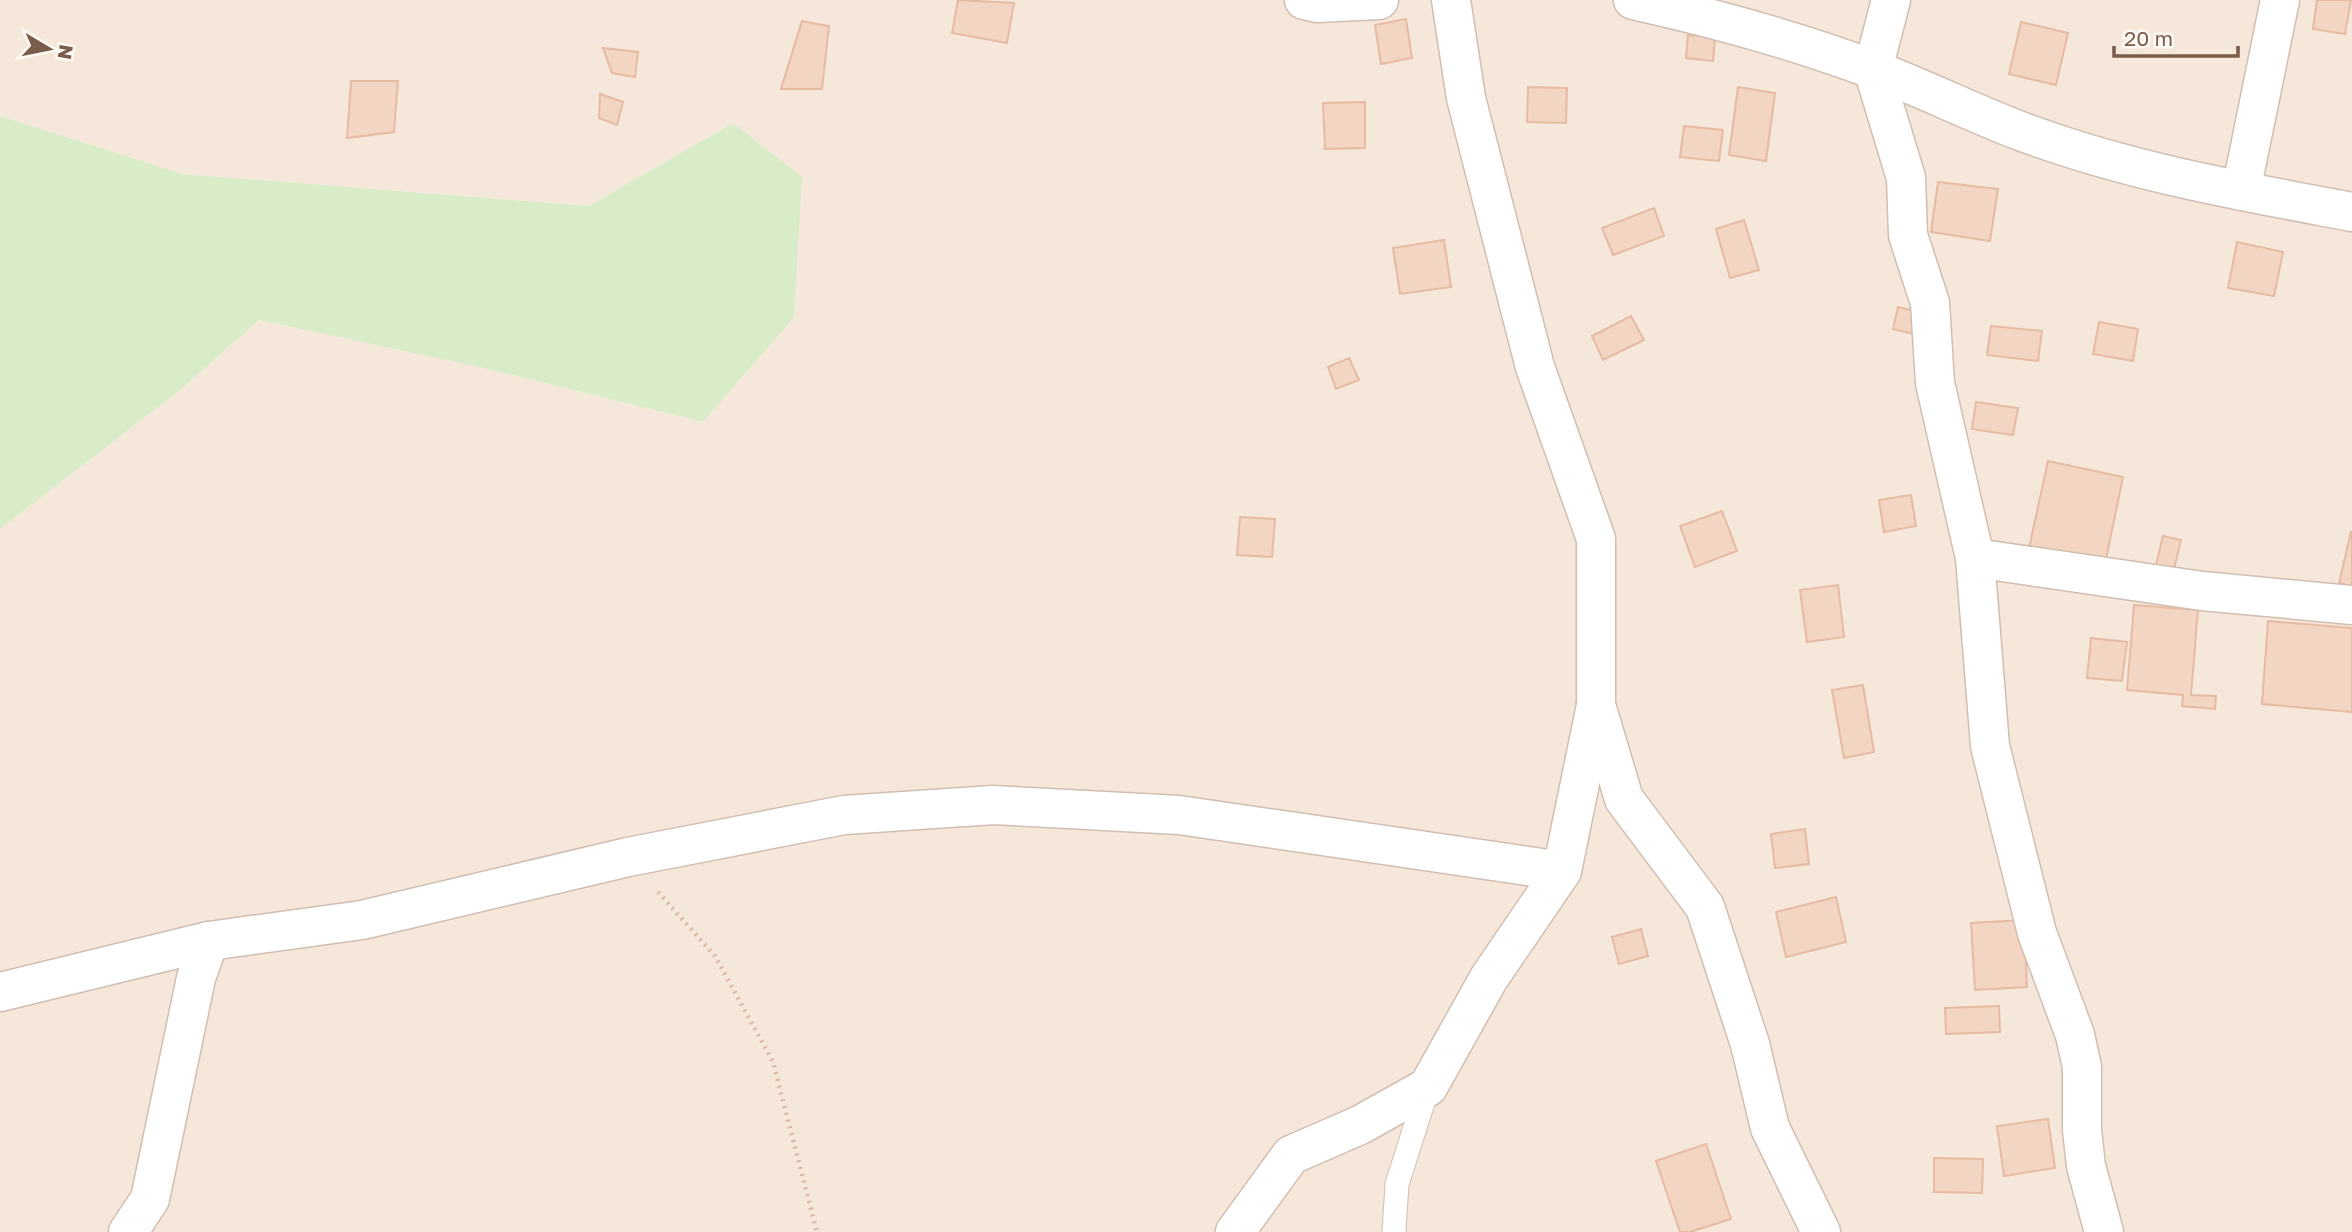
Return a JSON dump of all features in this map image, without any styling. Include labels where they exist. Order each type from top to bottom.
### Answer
[{"type":"street","points":[[1304,0],[1317,3],[1379,0]]},
{"type":"street","points":[[1235,1232],[1291,1155],[1360,1125],[1428,1087],[1489,978],[1562,871],[1596,705],[1596,539],[1535,367],[1466,98],[1451,0]]},
{"type":"street","points":[[1633,0],[1724,20],[1873,69],[2024,132],[2141,170],[2352,212]]},
{"type":"street","points":[[1891,0],[1873,69],[1906,178],[1908,235],[1930,303],[1935,383],[1975,558],[1990,746],[2037,933],[2075,1035],[2082,1067],[2082,1130],[2086,1166],[2104,1232]]},
{"type":"street","points":[[2241,191],[2280,0]]},
{"type":"street","points":[[1975,558],[2202,591],[2352,605]]},
{"type":"street","points":[[1596,705],[1624,799],[1705,907],[1750,1044],[1770,1128],[1821,1232]]},
{"type":"street","points":[[0,992],[209,941],[362,920],[628,857],[844,815],[993,805],[1180,815],[1562,871]]},
{"type":"street","points":[[128,1232],[150,1199],[196,978],[209,941]]},
{"type":"lane","points":[[1394,1232],[1397,1184],[1428,1087]]},
{"type":"path","points":[[628,857],[715,956],[773,1062],[817,1232]]},
{"type":"shaded area","points":[[0,0],[2352,0],[2352,1232],[0,1232],[0,529],[179,391],[259,320],[479,367],[703,422],[733,123],[589,206],[183,174],[0,116]]},
{"type":"green space","points":[[0,116],[183,174],[589,206],[733,123],[802,177],[794,317],[703,422],[479,367],[259,320],[179,391],[0,529]]},
{"type":"building","points":[[958,0],[1014,3],[1007,43],[952,33]]},
{"type":"building","points":[[2317,0],[2351,0],[2345,34],[2313,29]]},
{"type":"building","points":[[1406,19],[1412,58],[1381,64],[1375,25]]},
{"type":"building","points":[[802,21],[829,26],[822,89],[781,89]]},
{"type":"building","points":[[2021,22],[2068,33],[2056,85],[2009,74]]},
{"type":"building","points":[[1688,35],[1715,37],[1713,61],[1686,58]]},
{"type":"building","points":[[603,48],[638,52],[635,77],[612,73]]},
{"type":"building","points":[[351,81],[398,81],[394,132],[347,138]]},
{"type":"building","points":[[1528,87],[1567,88],[1566,123],[1527,122]]},
{"type":"building","points":[[1738,87],[1775,93],[1766,161],[1729,155]]},
{"type":"building","points":[[600,94],[623,102],[617,125],[599,118]]},
{"type":"building","points":[[1365,102],[1365,148],[1325,149],[1323,103]]},
{"type":"building","points":[[1684,126],[1723,130],[1719,161],[1680,157]]},
{"type":"building","points":[[1938,182],[1998,189],[1990,241],[1931,232]]},
{"type":"building","points":[[1654,208],[1664,236],[1613,255],[1602,228]]},
{"type":"building","points":[[1744,220],[1759,270],[1730,278],[1716,229]]},
{"type":"building","points":[[1444,240],[1451,287],[1400,294],[1393,248]]},
{"type":"building","points":[[2237,242],[2283,252],[2274,296],[2228,288]]},
{"type":"building","points":[[1898,307],[1923,313],[1919,335],[1893,329]]},
{"type":"building","points":[[1631,316],[1644,340],[1603,360],[1592,336]]},
{"type":"building","points":[[2099,322],[2138,329],[2133,361],[2093,354]]},
{"type":"building","points":[[1991,326],[2042,331],[2038,361],[1987,355]]},
{"type":"building","points":[[1349,358],[1359,380],[1336,389],[1328,367]]},
{"type":"building","points":[[1976,402],[2018,408],[2013,435],[1972,429]]},
{"type":"building","points":[[2048,461],[2123,477],[2105,564],[2029,548]]},
{"type":"building","points":[[1911,495],[1916,526],[1884,532],[1879,500]]},
{"type":"building","points":[[1722,511],[1737,551],[1695,567],[1680,526]]},
{"type":"building","points":[[1240,517],[1275,519],[1272,557],[1237,555]]},
{"type":"building","points":[[2352,532],[2352,586],[2339,583]]},
{"type":"building","points":[[2163,536],[2181,540],[2174,569],[2156,565]]},
{"type":"building","points":[[1838,585],[1844,637],[1807,642],[1800,590]]},
{"type":"building","points":[[2134,605],[2198,610],[2191,695],[2216,696],[2215,709],[2182,706],[2183,695],[2127,690]]},
{"type":"building","points":[[2268,621],[2352,628],[2352,712],[2262,704]]},
{"type":"building","points":[[2091,638],[2127,642],[2122,681],[2087,678]]},
{"type":"building","points":[[1863,685],[1874,752],[1844,758],[1832,690]]},
{"type":"building","points":[[1805,829],[1809,864],[1775,868],[1771,834]]},
{"type":"building","points":[[1836,897],[1846,942],[1786,957],[1776,912]]},
{"type":"building","points":[[2024,920],[2027,987],[1975,990],[1971,923]]},
{"type":"building","points":[[1641,929],[1648,956],[1619,964],[1612,937]]},
{"type":"building","points":[[1999,1006],[2000,1032],[1946,1034],[1945,1008]]},
{"type":"building","points":[[2048,1119],[2055,1168],[2004,1176],[1997,1126]]},
{"type":"building","points":[[1706,1144],[1731,1219],[1690,1232],[1680,1232],[1656,1161]]},
{"type":"building","points":[[1934,1158],[1983,1159],[1982,1193],[1934,1192]]}]
